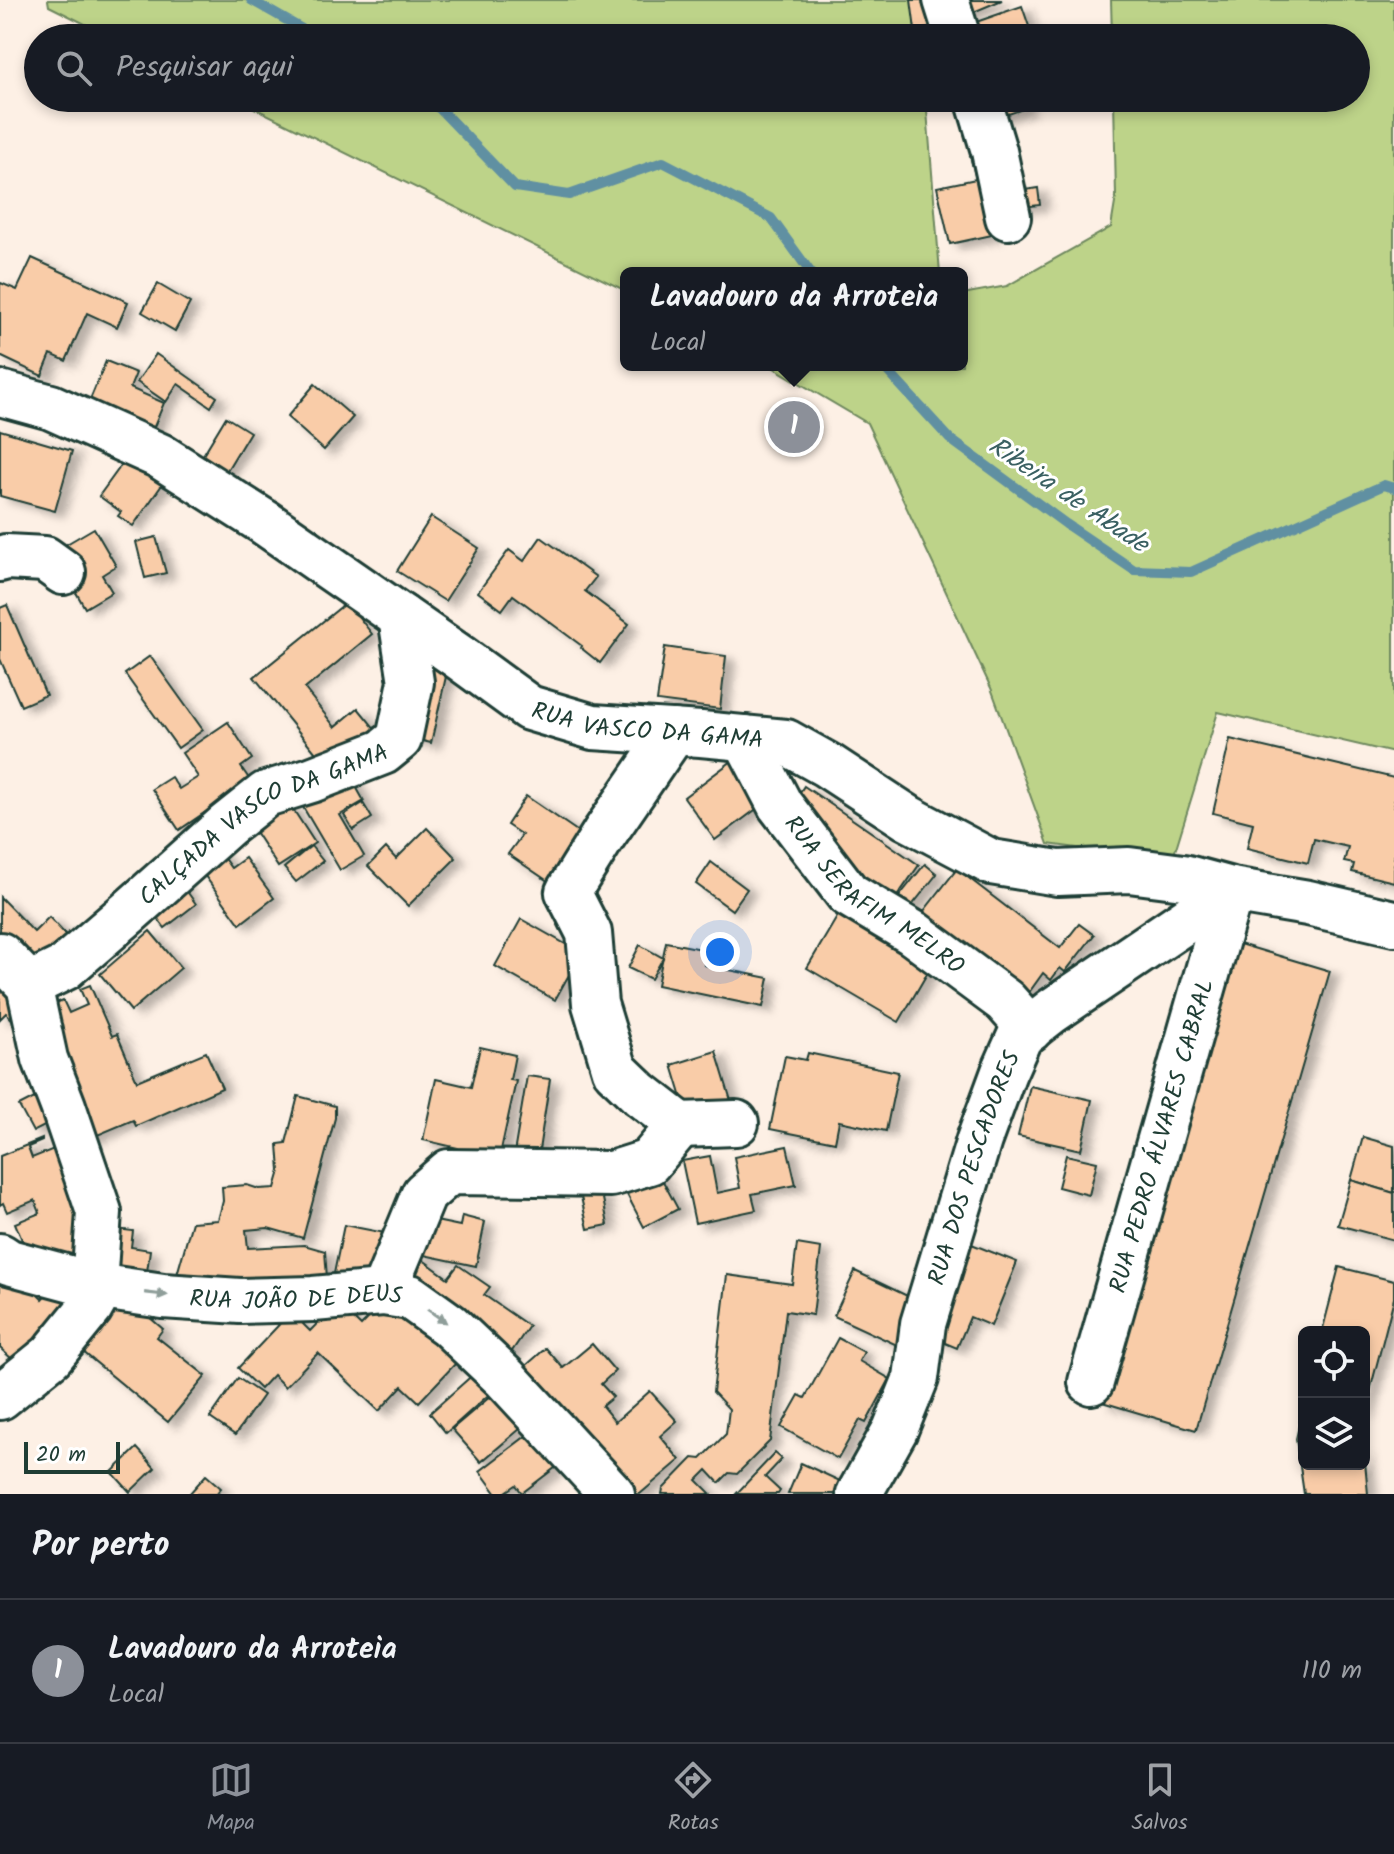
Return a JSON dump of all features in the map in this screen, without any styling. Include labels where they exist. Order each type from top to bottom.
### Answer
[{"type":"street","points":[[946,0],[954,24]]},
{"type":"street","points":[[982,112],[1008,217]]},
{"type":"street","name":"RUA VASCO DA GAMA","points":[[0,393],[51,407],[160,456],[264,522],[529,708],[593,727],[786,742],[908,818],[991,862],[1058,873],[1129,870],[1183,877],[1231,890],[1308,903],[1394,923]]},
{"type":"street","points":[[0,559],[45,559],[63,572]]},
{"type":"street","name":"CALÇADA VASCO DA GAMA","points":[[14,970],[64,968],[266,794],[383,752],[399,739],[411,682],[401,617]]},
{"type":"street","points":[[674,732],[568,892],[589,933],[595,1004],[615,1070],[680,1125],[736,1123]]},
{"type":"street","name":"RUA SERAFIM MELRO","points":[[745,738],[780,805],[848,894],[924,941],[1005,1001],[1030,1029]]},
{"type":"street","name":"RUA DOS PESCADORES","points":[[859,1494],[895,1430],[916,1378],[923,1324],[979,1140],[1020,1036],[1231,890]]},
{"type":"street","name":"RUA PEDRO ÁLVARES CABRAL","points":[[1091,1382],[1231,890]]},
{"type":"street","points":[[0,1397],[51,1356],[90,1308],[98,1286],[99,1212],[14,970]]},
{"type":"street","points":[[383,1293],[424,1194],[449,1172],[611,1174],[649,1162],[680,1125]]},
{"type":"street","name":"RUA JOÃO DE DEUS","points":[[0,1256],[9,1262],[98,1286],[163,1296],[240,1301],[383,1293],[410,1297],[449,1325],[505,1378],[612,1494]]},
{"type":"green space","points":[[48,0],[919,0],[921,24],[85,24],[49,6]]},
{"type":"green space","points":[[1111,0],[1394,0],[1394,753],[1218,712],[1172,861],[1048,844],[991,688],[867,423],[779,371],[968,371],[968,293],[1007,286],[1111,227],[1116,197],[1114,112],[1370,112],[1370,24],[1112,24]]},
{"type":"green space","points":[[262,112],[927,112],[940,267],[620,267],[620,288]]},
{"type":"building","points":[[911,0],[935,0],[939,24],[914,24]]},
{"type":"building","points":[[949,0],[1002,0],[957,19]]},
{"type":"building","points":[[1022,6],[1028,24],[970,24]]},
{"type":"building","points":[[988,112],[1014,112],[991,120]]},
{"type":"building","points":[[986,153],[983,195],[992,235],[950,244],[937,187],[976,179],[970,156]]},
{"type":"building","points":[[1038,188],[1040,205],[1015,208],[1012,192]]},
{"type":"building","points":[[32,258],[128,302],[117,327],[87,313],[66,361],[51,354],[42,376],[0,356],[0,285],[17,290]]},
{"type":"building","points":[[158,284],[190,303],[175,331],[142,312]]},
{"type":"building","points":[[156,354],[217,397],[211,407],[178,384],[166,402],[137,382]]},
{"type":"building","points":[[106,361],[136,373],[130,388],[164,403],[148,441],[84,414]]},
{"type":"building","points":[[315,384],[353,417],[324,450],[287,417]]},
{"type":"building","points":[[800,412],[811,427],[787,443],[777,428]]},
{"type":"building","points":[[226,417],[250,432],[221,480],[197,465]]},
{"type":"building","points":[[0,430],[72,451],[55,511],[0,496]]},
{"type":"building","points":[[128,456],[164,482],[133,526],[118,516],[121,512],[99,496]]},
{"type":"building","points":[[431,517],[479,548],[445,601],[397,571]]},
{"type":"building","points":[[94,528],[116,566],[102,575],[112,592],[85,608],[53,552]]},
{"type":"building","points":[[156,537],[166,573],[145,578],[136,542]]},
{"type":"building","points":[[541,537],[596,577],[585,591],[629,624],[600,663],[513,595],[502,610],[478,592],[509,550],[524,561]]},
{"type":"building","points":[[347,602],[372,634],[305,689],[335,727],[358,708],[385,741],[337,779],[254,677]]},
{"type":"building","points":[[7,605],[46,695],[21,706],[0,659],[0,608]]},
{"type":"building","points":[[665,647],[726,656],[720,709],[657,701]]},
{"type":"building","points":[[150,656],[203,730],[178,748],[125,674]]},
{"type":"building","points":[[418,665],[447,672],[431,743],[402,736]]},
{"type":"building","points":[[228,722],[252,759],[241,767],[263,799],[228,822],[216,805],[179,830],[152,789],[171,777],[179,789],[198,777],[182,753]]},
{"type":"building","points":[[1230,739],[1394,778],[1394,882],[1352,872],[1354,864],[1344,862],[1348,847],[1314,839],[1308,863],[1247,848],[1253,823],[1213,813]]},
{"type":"building","points":[[732,761],[763,804],[715,840],[684,797]]},
{"type":"building","points":[[349,774],[364,801],[340,815],[364,856],[340,870],[300,802]]},
{"type":"building","points":[[804,786],[919,865],[891,905],[833,866],[786,813]]},
{"type":"building","points":[[526,796],[596,844],[564,892],[508,854],[522,835],[507,825]]},
{"type":"building","points":[[289,803],[315,843],[278,867],[252,827]]},
{"type":"building","points":[[363,803],[372,818],[353,830],[344,815]]},
{"type":"building","points":[[427,828],[456,858],[408,906],[368,866],[386,848],[396,859]]},
{"type":"building","points":[[311,846],[323,861],[296,882],[284,868]]},
{"type":"building","points":[[218,850],[231,868],[245,858],[274,898],[240,924],[197,865]]},
{"type":"building","points":[[711,862],[747,889],[732,910],[696,884]]},
{"type":"building","points":[[925,864],[937,874],[902,918],[890,908]]},
{"type":"building","points":[[957,869],[1060,948],[1079,924],[1094,935],[1065,972],[1060,968],[1051,980],[1043,973],[1025,998],[920,916]]},
{"type":"building","points":[[178,879],[196,904],[165,928],[146,903]]},
{"type":"building","points":[[0,897],[34,932],[49,917],[66,935],[29,972],[0,943]]},
{"type":"building","points":[[840,912],[932,965],[899,1022],[807,968]]},
{"type":"building","points":[[521,919],[581,953],[555,1000],[495,966]]},
{"type":"building","points":[[150,931],[181,968],[131,1011],[100,974]]},
{"type":"building","points":[[666,942],[707,950],[704,965],[769,978],[763,1007],[657,985]]},
{"type":"building","points":[[1236,943],[1330,971],[1196,1430],[1102,1402]]},
{"type":"building","points":[[640,945],[663,958],[651,979],[628,968]]},
{"type":"building","points":[[0,973],[23,1031],[6,1013],[0,1019]]},
{"type":"building","points":[[90,985],[112,1036],[117,1034],[137,1081],[206,1052],[222,1088],[136,1126],[133,1120],[88,1139],[33,1013],[63,1000],[69,1013],[87,1005],[80,989]]},
{"type":"building","points":[[480,1047],[515,1055],[510,1080],[516,1081],[498,1164],[457,1154],[458,1148],[423,1140],[436,1079],[471,1087]]},
{"type":"building","points":[[716,1051],[735,1114],[691,1127],[672,1065]]},
{"type":"building","points":[[808,1053],[898,1072],[886,1131],[839,1121],[835,1142],[770,1129],[785,1056],[806,1060]]},
{"type":"building","points":[[527,1076],[550,1079],[537,1163],[513,1159]]},
{"type":"building","points":[[1030,1086],[1092,1100],[1081,1150],[1018,1136]]},
{"type":"building","points":[[48,1091],[62,1117],[33,1132],[19,1106]]},
{"type":"building","points":[[298,1096],[335,1106],[335,1118],[303,1238],[268,1228],[246,1230],[248,1248],[304,1245],[325,1251],[327,1278],[174,1285],[192,1222],[218,1220],[223,1201],[222,1187],[247,1185],[259,1189],[275,1188],[280,1171],[278,1144],[286,1143]]},
{"type":"building","points":[[1363,1137],[1394,1146],[1394,1193],[1351,1180]]},
{"type":"building","points":[[42,1139],[28,1147],[32,1158],[66,1144],[93,1256],[38,1279],[15,1223],[40,1213],[35,1200],[7,1212],[3,1203],[0,1205],[0,1156]]},
{"type":"building","points":[[787,1146],[796,1185],[752,1194],[756,1210],[695,1223],[682,1161],[710,1156],[717,1193],[740,1188],[734,1157]]},
{"type":"building","points":[[1066,1155],[1097,1162],[1089,1195],[1058,1187]]},
{"type":"building","points":[[657,1170],[678,1209],[644,1227],[623,1187]]},
{"type":"building","points":[[1351,1180],[1394,1193],[1394,1240],[1338,1225]]},
{"type":"building","points":[[602,1193],[608,1225],[588,1229],[581,1197]]},
{"type":"building","points":[[462,1216],[485,1222],[476,1266],[419,1254],[426,1219],[460,1226]]},
{"type":"building","points":[[344,1225],[390,1234],[378,1293],[332,1283]]},
{"type":"building","points":[[108,1228],[133,1231],[131,1247],[150,1250],[145,1286],[102,1280]]},
{"type":"building","points":[[964,1241],[1017,1262],[991,1326],[970,1317],[957,1348],[926,1335]]},
{"type":"building","points":[[797,1244],[821,1248],[813,1315],[786,1311],[770,1441],[737,1474],[729,1473],[719,1483],[707,1470],[697,1480],[711,1494],[662,1494],[663,1489],[693,1458],[701,1459],[726,1434],[729,1409],[713,1392],[727,1275],[792,1284]]},
{"type":"building","points":[[415,1254],[448,1278],[458,1265],[490,1287],[484,1295],[529,1326],[506,1360],[395,1281]]},
{"type":"building","points":[[1339,1267],[1394,1281],[1394,1298],[1370,1391],[1370,1326],[1324,1326]]},
{"type":"building","points":[[13,1271],[42,1299],[59,1280],[88,1307],[42,1355],[29,1343],[13,1360],[0,1348],[0,1285]]},
{"type":"building","points":[[855,1271],[920,1302],[899,1346],[834,1316]]},
{"type":"building","points":[[121,1293],[163,1329],[157,1337],[206,1376],[168,1422],[76,1346]]},
{"type":"building","points":[[389,1297],[457,1362],[419,1402],[402,1386],[379,1411],[318,1353],[285,1387],[273,1375],[260,1389],[238,1368],[291,1312],[310,1331],[337,1303],[361,1326]]},
{"type":"building","points":[[838,1338],[864,1352],[859,1361],[890,1379],[866,1423],[860,1420],[838,1459],[781,1427],[799,1395],[805,1398]]},
{"type":"building","points":[[592,1344],[615,1371],[601,1384],[613,1397],[602,1406],[615,1422],[650,1391],[677,1421],[660,1436],[680,1460],[640,1494],[619,1494],[512,1378],[546,1348],[563,1368]]},
{"type":"building","points":[[477,1371],[494,1390],[446,1433],[430,1413]]},
{"type":"building","points":[[238,1378],[263,1395],[235,1435],[210,1418]]},
{"type":"building","points":[[498,1390],[527,1423],[481,1462],[452,1429]]},
{"type":"building","points":[[534,1430],[560,1464],[522,1493],[516,1485],[503,1494],[497,1494],[480,1471]]},
{"type":"building","points":[[137,1448],[155,1468],[130,1492],[112,1472]]},
{"type":"building","points":[[775,1453],[782,1459],[765,1477],[780,1491],[778,1494],[736,1494]]},
{"type":"building","points":[[801,1463],[840,1481],[834,1494],[788,1494]]},
{"type":"building","points":[[1301,1470],[1366,1470],[1368,1494],[1304,1494]]},
{"type":"building","points":[[206,1475],[221,1488],[216,1494],[189,1494]]},
{"type":"waterway","name":"Ribeira de Abade","points":[[251,0],[293,24]]},
{"type":"waterway","name":"Ribeira de Abade","points":[[443,112],[515,187],[569,195],[663,162],[771,218],[807,267]]},
{"type":"waterway","name":"Ribeira de Abade","points":[[888,371],[950,439],[1134,570],[1191,572],[1384,485],[1394,488]]},
{"type":"place","name":"Lavadouro da Arroteia","points":[[794,427]]}]
